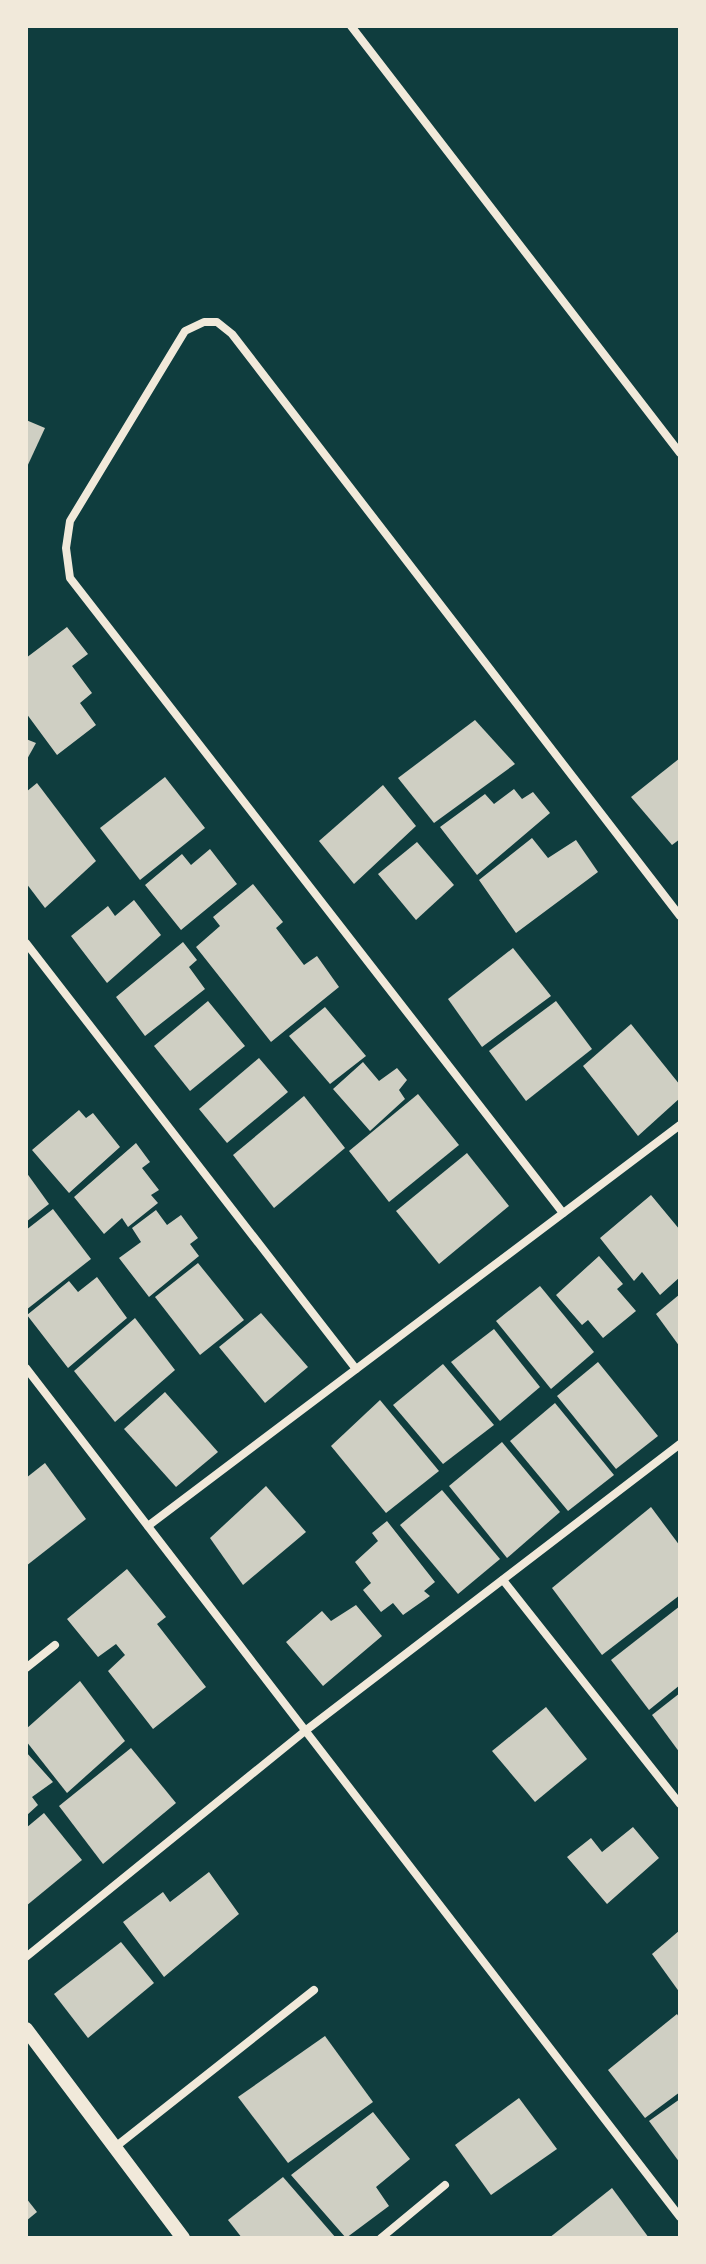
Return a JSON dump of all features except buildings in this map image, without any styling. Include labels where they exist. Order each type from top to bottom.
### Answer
[{"type":"street","points":[[351,26],[680,453]]},
{"type":"street","points":[[563,1213],[70,578],[66,548],[70,521],[185,331],[204,322],[217,322],[232,334],[680,916]]},
{"type":"street","points":[[26,943],[356,1369]]},
{"type":"street","points":[[148,1526],[680,1125]]},
{"type":"street","points":[[26,1368],[680,2217]]},
{"type":"street","points":[[26,1957],[305,1731],[680,1444]]},
{"type":"street","points":[[503,1580],[680,1804]]},
{"type":"street","points":[[26,1668],[55,1645]]},
{"type":"street","points":[[114,2148],[314,1990]]},
{"type":"street","points":[[26,2029],[183,2238]]},
{"type":"street","points":[[381,2238],[445,2185]]}]
